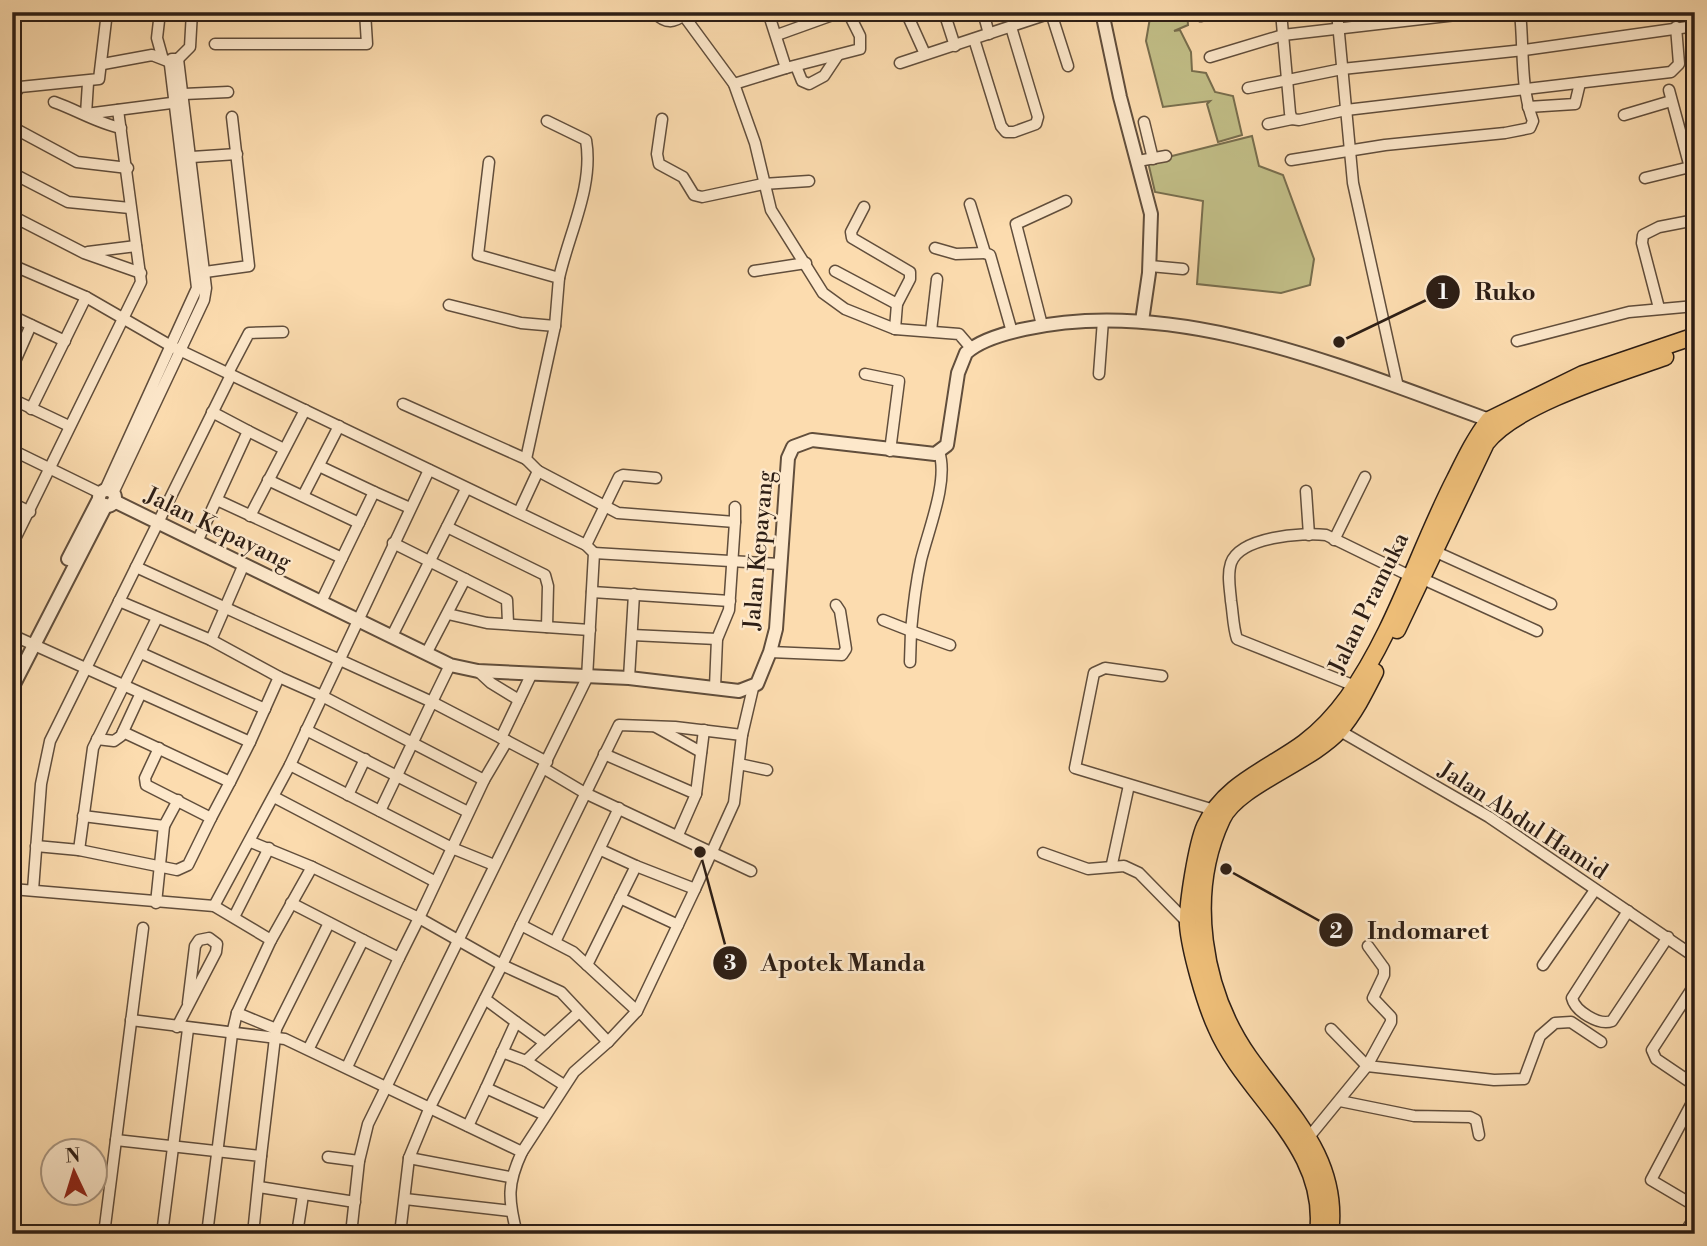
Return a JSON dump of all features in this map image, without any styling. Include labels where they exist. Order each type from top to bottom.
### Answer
[{"type":"main road","name":"Jalan Pramuka","points":[[1416,578],[1434,551],[1486,443],[1494,432],[1511,420],[1624,365],[1695,336]]},
{"type":"main road","name":"Jalan Pramuka","points":[[1330,1234],[1332,1193],[1309,1137],[1248,1056],[1229,1023],[1215,985],[1201,916],[1214,837],[1227,810],[1302,760],[1364,694],[1416,578],[1447,494],[1478,434],[1489,420],[1583,374],[1695,346]]},
{"type":"main road","name":"Jalan Pramuka","points":[[1318,1234],[1320,1202],[1309,1169],[1296,1143],[1232,1056],[1215,1026],[1188,923],[1197,855],[1204,828],[1229,792],[1334,726],[1405,604]]},
{"type":"street","points":[[12,97],[18,89],[24,87],[88,83],[99,79],[103,64],[107,12]]},
{"type":"street","points":[[12,668],[29,643],[106,497],[176,349],[204,300],[205,272],[192,157],[170,59],[158,38],[160,12]]},
{"type":"street","points":[[103,64],[152,55],[170,59],[191,47],[192,12]]},
{"type":"street","points":[[215,44],[367,44],[365,12]]},
{"type":"street","points":[[415,12],[430,12]]},
{"type":"street","points":[[653,12],[666,23],[686,14],[734,83],[755,143],[775,218],[823,293],[845,309],[895,329],[959,334],[971,348]]},
{"type":"street","points":[[768,12],[791,67],[802,81],[809,84],[824,76],[838,55]]},
{"type":"street","points":[[777,35],[841,12]]},
{"type":"street","points":[[734,83],[862,46],[848,12]]},
{"type":"street","points":[[906,12],[925,54]]},
{"type":"street","points":[[944,12],[954,46]]},
{"type":"street","points":[[983,12],[989,34]]},
{"type":"street","points":[[1102,12],[1120,97],[1151,214],[1150,266],[1142,320]]},
{"type":"street","points":[[1200,16],[1216,12]]},
{"type":"street","points":[[1281,12],[1292,119]]},
{"type":"street","points":[[1337,12],[1353,183],[1398,387]]},
{"type":"street","points":[[1210,57],[1283,35],[1482,12]]},
{"type":"street","points":[[1291,160],[1530,128],[1533,121],[1524,88],[1520,12]]},
{"type":"street","points":[[900,63],[1011,27],[1026,17],[1052,13],[1068,66]]},
{"type":"street","points":[[1248,88],[1342,69],[1524,50],[1695,26]]},
{"type":"street","points":[[974,39],[1000,126],[1006,132],[1014,132],[1036,124],[1038,117],[1011,27]]},
{"type":"street","points":[[1268,124],[1346,110],[1676,69],[1676,27]]},
{"type":"street","points":[[86,114],[88,83]]},
{"type":"street","points":[[1528,107],[1574,104],[1580,83]]},
{"type":"street","points":[[86,114],[228,92]]},
{"type":"street","points":[[1624,115],[1670,95],[1695,186]]},
{"type":"street","points":[[176,349],[197,288],[181,99]]},
{"type":"street","points":[[54,102],[86,114],[100,123],[121,128]]},
{"type":"street","points":[[12,545],[141,282],[130,208],[128,168],[118,110]]},
{"type":"street","points":[[205,272],[248,265],[232,117]]},
{"type":"street","points":[[662,119],[659,164],[683,177],[694,195],[702,197],[764,184],[808,181]]},
{"type":"street","points":[[526,459],[555,326],[559,278],[585,180],[587,149],[586,139],[547,121]]},
{"type":"street","points":[[1144,122],[1153,159]]},
{"type":"street","points":[[12,127],[77,162],[128,168]]},
{"type":"street","points":[[192,157],[237,154]]},
{"type":"street","points":[[1138,161],[1166,156]]},
{"type":"street","points":[[489,162],[478,255],[559,278]]},
{"type":"street","points":[[1646,178],[1690,167]]},
{"type":"street","points":[[12,173],[68,202],[130,208]]},
{"type":"street","points":[[1042,325],[1015,228],[1018,221],[1066,201]]},
{"type":"street","points":[[970,204],[985,253]]},
{"type":"street","points":[[864,207],[852,232],[852,238],[910,272],[910,279],[897,304],[895,329]]},
{"type":"street","points":[[12,216],[84,253],[141,273]]},
{"type":"street","points":[[1659,308],[1642,243],[1643,235],[1659,227],[1695,220]]},
{"type":"street","points":[[84,253],[135,246]]},
{"type":"street","points":[[935,248],[952,253],[985,253],[990,256],[1012,332]]},
{"type":"street","points":[[754,271],[806,263]]},
{"type":"street","points":[[12,265],[86,297],[176,349],[519,512],[590,549],[780,564]]},
{"type":"street","points":[[1150,266],[1183,270]]},
{"type":"street","points":[[835,271],[897,304]]},
{"type":"street","points":[[931,331],[937,279]]},
{"type":"street","points":[[32,409],[86,297]]},
{"type":"street","points":[[449,305],[521,323],[555,326]]},
{"type":"street","points":[[1517,341],[1629,312],[1695,306]]},
{"type":"street","points":[[12,316],[65,341]]},
{"type":"street","points":[[1099,374],[1103,320]]},
{"type":"street","points":[[910,662],[911,631],[920,564],[941,478],[942,462],[939,452],[947,445],[961,361],[971,348],[1012,332],[1042,325],[1142,320],[1240,338],[1298,353],[1489,420]]},
{"type":"street","points":[[12,368],[32,326]]},
{"type":"street","points":[[33,890],[45,755],[249,333],[283,332]]},
{"type":"street","points":[[865,374],[899,381],[890,451]]},
{"type":"street","points":[[12,399],[69,426]]},
{"type":"street","points":[[403,404],[526,459],[538,471],[618,513],[735,522]]},
{"type":"street","points":[[250,516],[305,410]]},
{"type":"street","points":[[212,412],[284,449]]},
{"type":"street","points":[[303,496],[339,426]]},
{"type":"street","points":[[197,542],[248,431]]},
{"type":"street","name":"Jalan Kepayang","points":[[106,497],[450,665],[478,671],[629,678],[739,691],[753,688],[770,652],[776,629],[788,458],[793,447],[812,440],[890,451],[929,454],[939,452]]},
{"type":"street","points":[[12,450],[106,497]]},
{"type":"street","points":[[319,466],[410,508]]},
{"type":"street","points":[[214,906],[251,842],[290,765],[429,470]]},
{"type":"street","points":[[519,512],[538,471]]},
{"type":"street","points":[[353,1234],[359,1161],[369,1124],[587,678],[592,592],[590,549],[604,507],[619,477],[623,475],[656,478]]},
{"type":"street","points":[[1334,540],[1365,477]]},
{"type":"street","points":[[268,480],[359,523]]},
{"type":"street","points":[[392,636],[467,489]]},
{"type":"street","points":[[1306,491],[1309,535]]},
{"type":"street","points":[[321,602],[374,492]]},
{"type":"street","points":[[217,500],[342,558]]},
{"type":"street","points":[[12,503],[30,512]]},
{"type":"street","points":[[715,687],[717,639],[730,601],[735,507]]},
{"type":"street","points":[[447,527],[545,575],[548,586],[547,627]]},
{"type":"street","points":[[1355,686],[1241,642],[1236,635],[1228,575],[1235,555],[1242,547],[1261,540],[1326,535],[1537,631]]},
{"type":"street","points":[[393,543],[507,600],[508,623]]},
{"type":"street","points":[[1434,551],[1551,604]]},
{"type":"street","points":[[211,639],[244,564]]},
{"type":"street","points":[[136,567],[432,702],[504,740],[584,793],[751,871]]},
{"type":"street","points":[[426,652],[465,579]]},
{"type":"street","points":[[592,592],[730,601]]},
{"type":"street","points":[[629,678],[634,594]]},
{"type":"street","points":[[119,601],[211,639],[279,677],[322,696],[484,780]]},
{"type":"street","points":[[770,652],[842,655],[846,649],[844,628],[836,605]]},
{"type":"street","points":[[448,614],[487,623],[590,630]]},
{"type":"street","points":[[79,850],[88,772],[97,739],[157,618]]},
{"type":"street","points":[[883,620],[950,645]]},
{"type":"street","points":[[12,635],[140,695],[250,742]]},
{"type":"street","points":[[632,635],[717,639]]},
{"type":"street","points":[[12,688],[29,643]]},
{"type":"street","points":[[141,653],[265,709]]},
{"type":"street","points":[[380,811],[411,741],[450,665]]},
{"type":"street","points":[[1162,676],[1104,668],[1094,673],[1075,768],[1214,810]]},
{"type":"street","points":[[478,671],[491,683],[519,700]]},
{"type":"street","points":[[347,1067],[504,740],[532,673]]},
{"type":"street","points":[[36,846],[79,850],[177,870],[188,865],[250,742],[279,677]]},
{"type":"street","points":[[517,1234],[511,1211],[510,1177],[522,1152],[574,1072],[637,1011],[734,803],[742,735],[753,688]]},
{"type":"street","points":[[97,739],[114,741],[123,732],[140,695]]},
{"type":"street","points":[[400,1234],[409,1158],[430,1107],[619,725],[742,735]]},
{"type":"street","points":[[654,726],[701,752]]},
{"type":"street","name":"Jalan Abdul Hamid","points":[[1334,726],[1489,817],[1695,957]]},
{"type":"street","points":[[306,730],[468,812]]},
{"type":"street","points":[[678,835],[695,794],[704,730]]},
{"type":"street","points":[[123,732],[230,782]]},
{"type":"street","points":[[159,748],[145,783],[211,818]]},
{"type":"street","points":[[604,754],[695,794]]},
{"type":"street","points":[[348,795],[365,760]]},
{"type":"street","points":[[739,764],[767,770]]},
{"type":"street","points":[[290,765],[452,848],[494,865]]},
{"type":"street","points":[[1112,864],[1129,785]]},
{"type":"street","points":[[274,797],[434,881]]},
{"type":"street","points":[[156,903],[164,826],[177,800]]},
{"type":"street","points":[[555,942],[619,808]]},
{"type":"street","points":[[83,816],[164,826]]},
{"type":"street","points":[[251,842],[312,867],[419,918],[502,965],[561,992],[608,1042]]},
{"type":"street","points":[[234,917],[269,848]]},
{"type":"street","points":[[601,850],[695,889]]},
{"type":"street","points":[[1043,853],[1088,869],[1112,864],[1139,873],[1188,923]]},
{"type":"street","points":[[587,965],[636,866]]},
{"type":"street","points":[[208,1234],[232,1034],[237,1013],[271,940],[312,867]]},
{"type":"street","points":[[12,890],[214,906],[271,940]]},
{"type":"street","points":[[1543,965],[1595,890]]},
{"type":"street","points":[[620,898],[678,925]]},
{"type":"street","points":[[291,903],[399,958]]},
{"type":"street","points":[[1628,911],[1572,998],[1579,1010],[1600,1022],[1612,1021],[1668,937]]},
{"type":"street","points":[[253,1234],[276,1032],[329,922]]},
{"type":"street","points":[[521,925],[555,942],[587,965],[637,1011]]},
{"type":"street","points":[[104,1234],[143,928]]},
{"type":"street","points":[[162,1234],[183,1028],[195,946],[199,940],[209,938],[216,942],[217,947],[206,974],[188,1003]]},
{"type":"street","points":[[309,1048],[363,940]]},
{"type":"street","points":[[1309,1137],[1367,1066],[1391,1022],[1391,1017],[1373,998],[1384,975],[1384,968],[1368,946]]},
{"type":"street","points":[[1695,984],[1652,1050],[1656,1059],[1690,1082],[1695,1081]]},
{"type":"street","points":[[485,999],[545,1043]]},
{"type":"street","points":[[526,1061],[579,1012]]},
{"type":"street","points":[[237,1013],[522,1152]]},
{"type":"street","points":[[131,1020],[232,1034],[276,1032]]},
{"type":"street","points":[[468,1126],[516,1022]]},
{"type":"street","points":[[1331,1030],[1367,1066],[1518,1080],[1524,1079],[1540,1036],[1555,1023],[1571,1022],[1601,1042]]},
{"type":"street","points":[[502,1052],[526,1061],[564,1086]]},
{"type":"street","points":[[486,1088],[545,1115]]},
{"type":"street","points":[[1695,1097],[1651,1180],[1695,1206]]},
{"type":"street","points":[[1340,1101],[1414,1116],[1470,1117],[1476,1120],[1479,1135]]},
{"type":"street","points":[[117,1140],[261,1156]]},
{"type":"street","points":[[328,1157],[359,1161]]},
{"type":"street","points":[[409,1158],[510,1177]]},
{"type":"street","points":[[259,1187],[355,1202]]},
{"type":"street","points":[[297,1234],[303,1195]]},
{"type":"street","points":[[405,1199],[511,1211]]},
{"type":"street","points":[[1684,1234],[1695,1217]]},
{"type":"shaded area","points":[[1151,12],[1187,12],[1188,25],[1174,31],[1180,30],[1191,52],[1192,71],[1206,73],[1215,92],[1233,96],[1242,135],[1218,142],[1207,104],[1210,101],[1163,107],[1146,41]]},
{"type":"shaded area","points":[[1252,136],[1259,166],[1283,175],[1314,259],[1310,285],[1281,293],[1197,284],[1203,201],[1155,192],[1148,162]]},
{"type":"place","name":"Ruko","points":[[1339,342]]},
{"type":"place","name":"Apotek Manda","points":[[700,852]]},
{"type":"place","name":"Indomaret","points":[[1226,869]]}]
